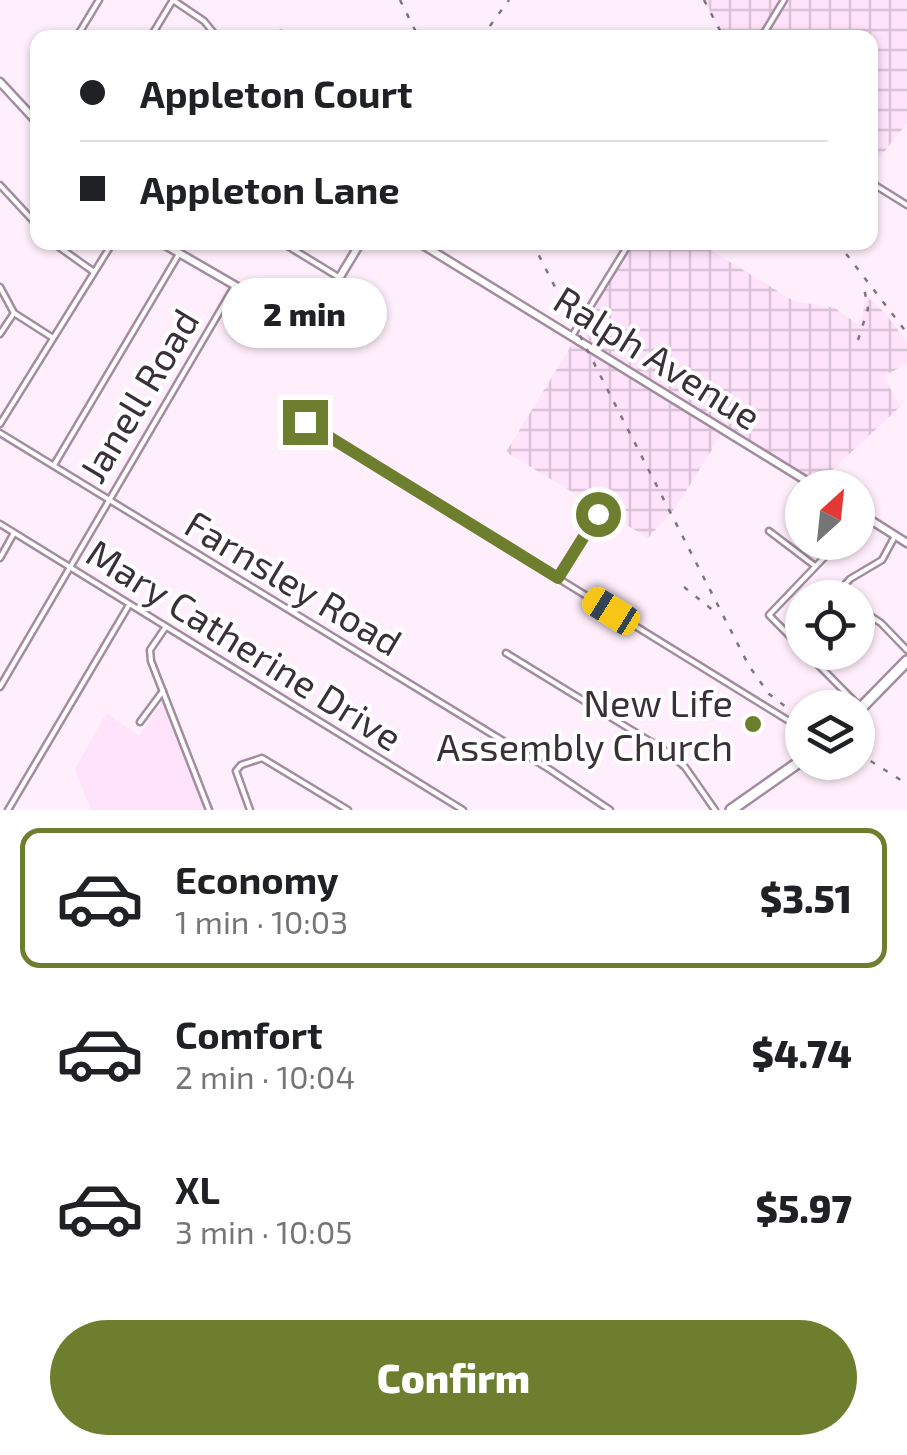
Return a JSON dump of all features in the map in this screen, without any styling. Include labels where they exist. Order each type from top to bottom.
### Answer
[{"type":"main road","points":[[875,694],[907,661]]},
{"type":"main road","points":[[731,810],[785,772]]},
{"type":"street","points":[[81,30],[100,0]]},
{"type":"street","points":[[155,30],[173,0],[211,30]]},
{"type":"street","points":[[766,30],[784,0]]},
{"type":"street","points":[[0,82],[30,114]]},
{"type":"street","points":[[0,184],[30,217]]},
{"type":"street","points":[[878,187],[907,205]]},
{"type":"street","points":[[63,250],[94,272]]},
{"type":"street","points":[[0,424],[108,250]]},
{"type":"street","points":[[173,250],[291,320],[302,322],[318,313],[356,250]]},
{"type":"street","points":[[294,250],[340,278]]},
{"type":"street","name":"Ralph Avenue","points":[[431,250],[789,470]]},
{"type":"street","points":[[572,336],[625,250]]},
{"type":"street","points":[[54,466],[179,254]]},
{"type":"street","points":[[0,287],[14,313],[53,338]]},
{"type":"street","name":"Janell Road","points":[[0,687],[234,287]]},
{"type":"street","points":[[0,334],[14,313]]},
{"type":"street","points":[[305,422],[785,718]]},
{"type":"street","name":"Farnsley Road","points":[[0,433],[610,810]]},
{"type":"street","points":[[558,578],[598,514]]},
{"type":"street","points":[[849,580],[882,560],[903,539],[875,523]]},
{"type":"street","name":"Mary Catherine Drive","points":[[0,524],[463,810]]},
{"type":"street","points":[[769,531],[815,566]]},
{"type":"street","points":[[0,558],[14,533]]},
{"type":"street","points":[[821,560],[769,614],[770,620],[839,690]]},
{"type":"street","points":[[8,810],[129,606]]},
{"type":"street","points":[[875,619],[907,650]]},
{"type":"street","points":[[166,628],[149,653],[209,810]]},
{"type":"street","points":[[506,652],[669,753],[715,810]]},
{"type":"street","points":[[140,722],[162,691]]},
{"type":"street","points":[[250,810],[236,770],[242,764],[264,758],[348,810]]},
{"type":"shaded area","points":[[704,0],[907,0],[907,123],[878,160],[878,30],[720,30]]},
{"type":"shaded area","points":[[629,250],[710,250],[794,301],[835,308],[857,324],[863,316],[865,295],[907,342],[907,363],[883,377],[901,406],[832,470],[795,470],[588,341],[581,328]]},
{"type":"shaded area","points":[[574,341],[721,435],[676,507],[648,538],[506,452]]},
{"type":"shaded area","points":[[162,703],[206,810],[91,810],[75,769],[106,713],[139,736]]},
{"type":"railway","points":[[400,0],[415,30]]},
{"type":"railway","points":[[487,30],[509,0]]},
{"type":"railway","points":[[704,0],[720,30]]},
{"type":"railway","points":[[536,250],[749,666],[769,694],[785,706]]},
{"type":"railway","points":[[843,250],[907,333]]},
{"type":"railway","points":[[858,340],[868,309],[863,282]]},
{"type":"railway","points":[[684,587],[715,612]]},
{"type":"railway","points":[[875,764],[907,784]]},
{"type":"place","name":"New Life Assembly Church","points":[[753,724]]},
{"type":"route","points":[[305,422],[558,578],[598,514]]}]
